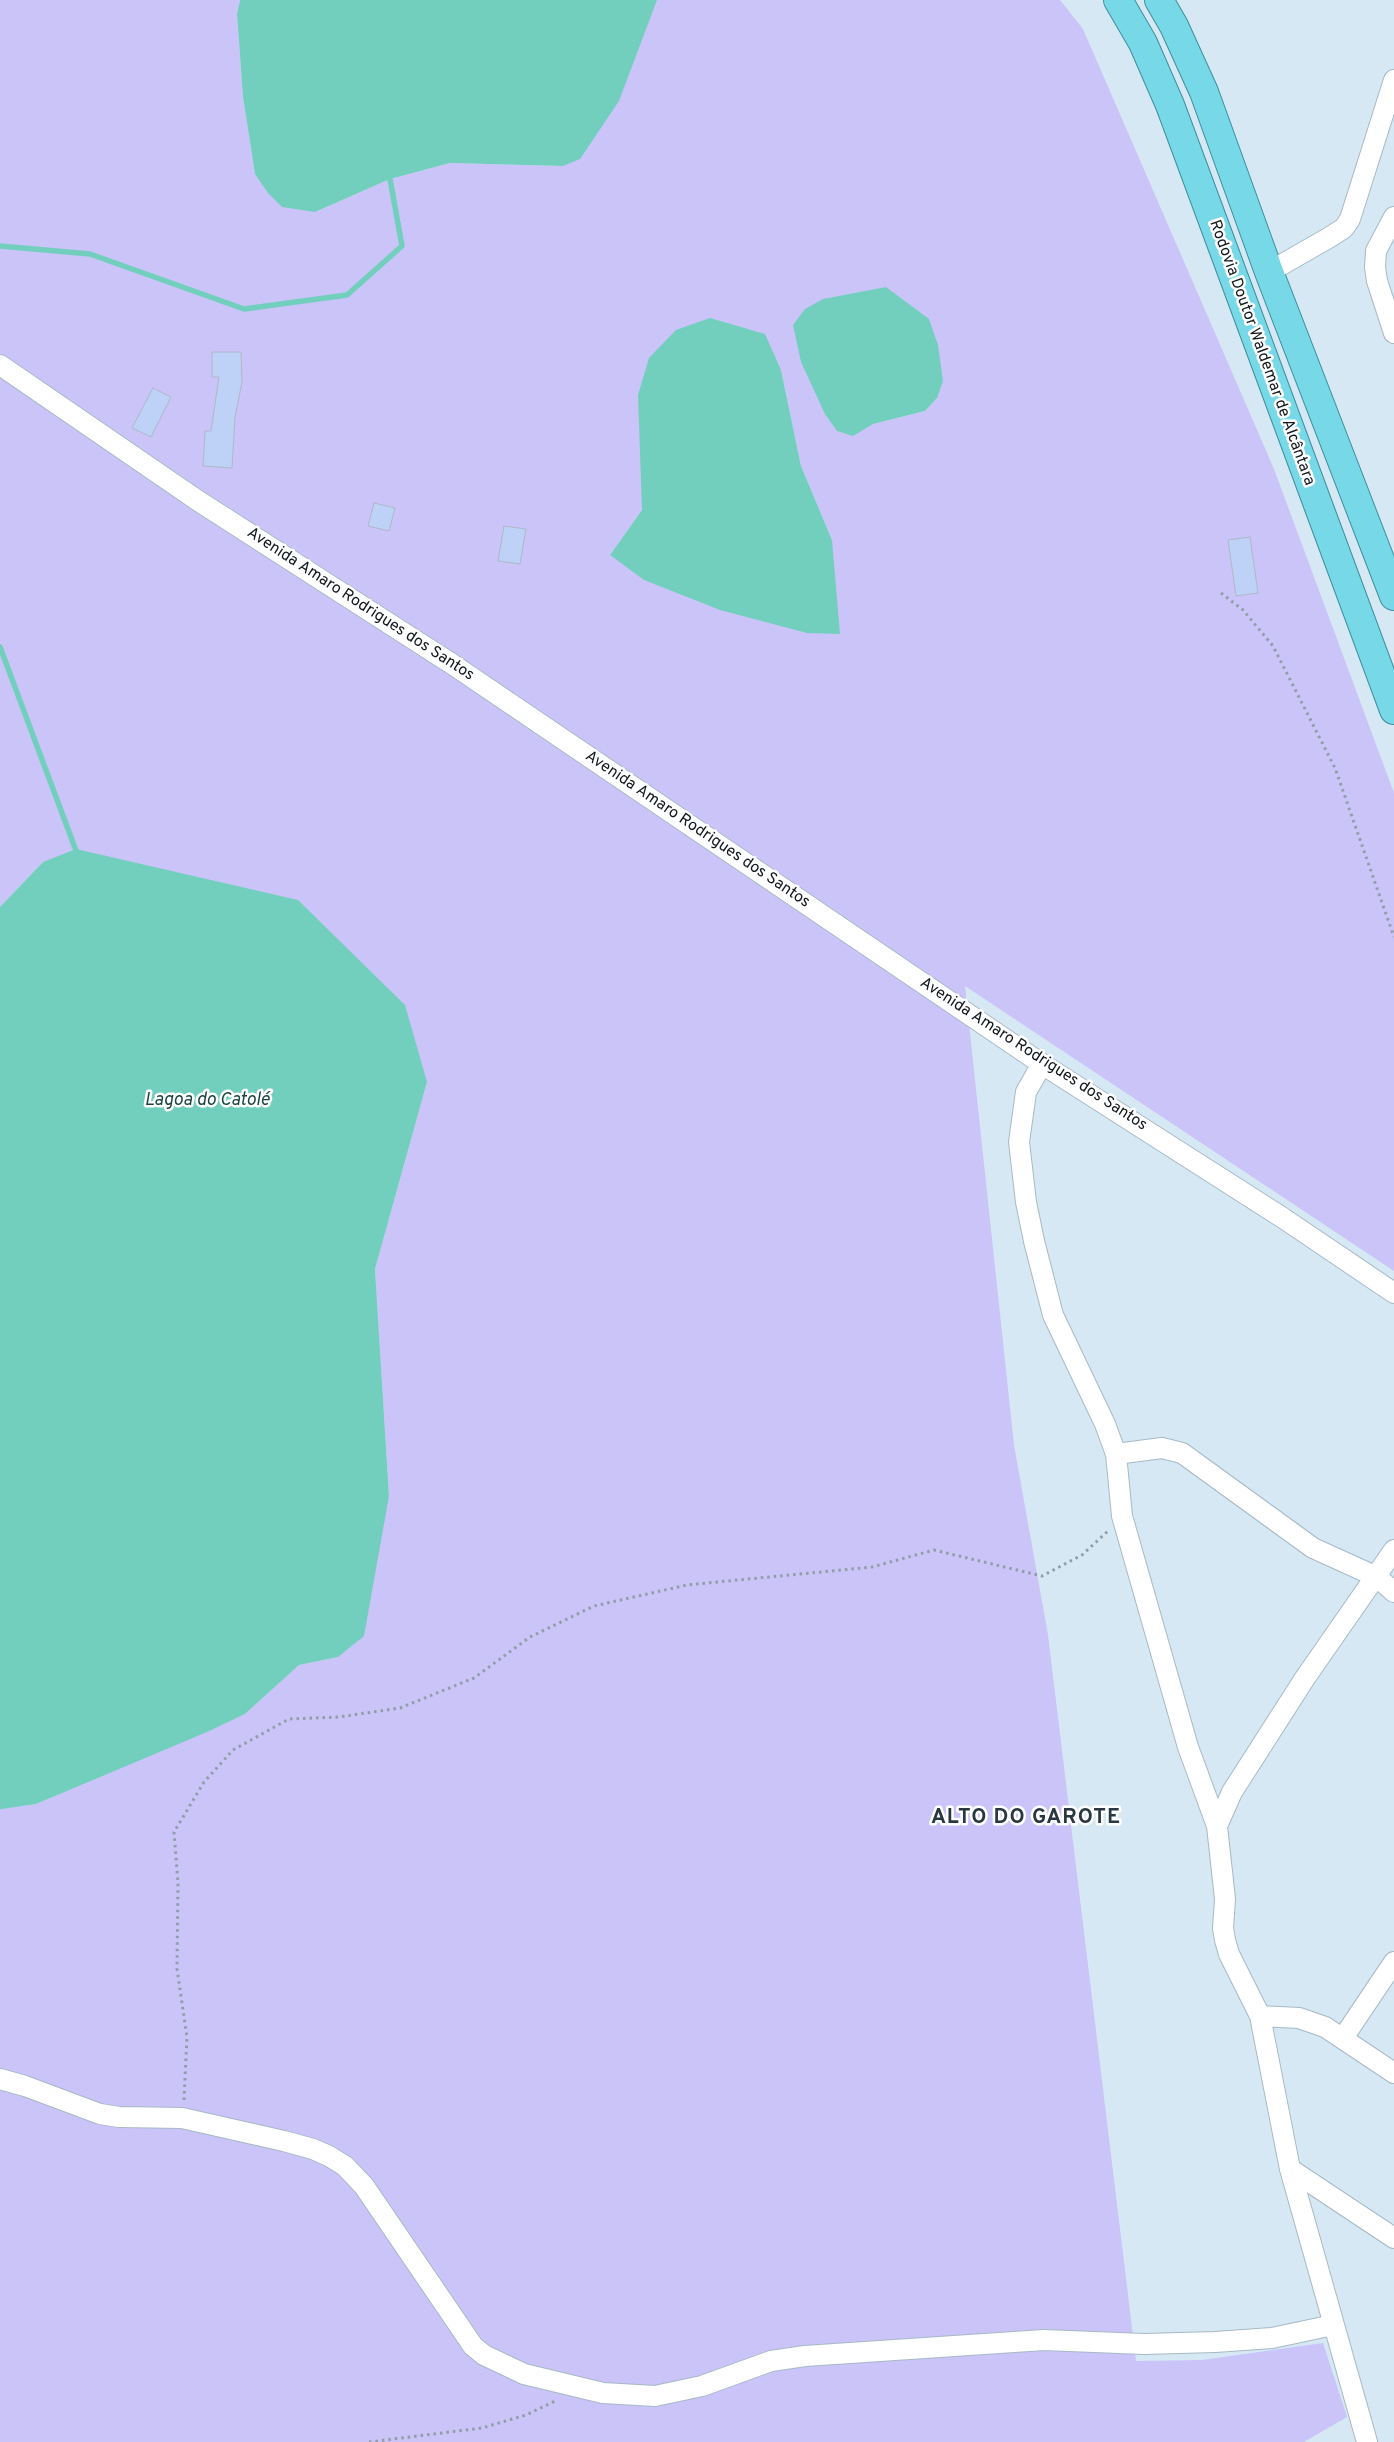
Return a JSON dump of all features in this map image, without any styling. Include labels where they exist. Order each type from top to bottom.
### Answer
[{"type":"highway","name":"Rodovia Doutor Waldemar de Alcântara","points":[[1118,0],[1143,43],[1170,105],[1394,710]]},
{"type":"highway","points":[[1159,0],[1174,26],[1204,92],[1269,272],[1394,596]]},
{"type":"street","points":[[1269,272],[1344,228],[1350,219],[1394,80]]},
{"type":"street","points":[[1394,218],[1376,251],[1375,267],[1377,281],[1394,333]]},
{"type":"street","name":"Avenida Amaro Rodrigues dos Santos","points":[[0,365],[197,500],[452,664],[1042,1064],[1284,1218],[1394,1293]]},
{"type":"street","points":[[1042,1064],[1026,1092],[1022,1109],[1020,1150],[1026,1202],[1045,1289],[1053,1315],[1105,1424],[1116,1454],[1122,1516],[1188,1747],[1218,1826],[1225,1899],[1223,1918],[1225,1940],[1229,1954],[1260,2016],[1290,2168],[1367,2442]]},
{"type":"street","points":[[1116,1454],[1162,1448],[1182,1453],[1313,1548],[1377,1577],[1394,1592]]},
{"type":"street","points":[[1218,1826],[1232,1792],[1304,1678],[1377,1577],[1394,1550]]},
{"type":"street","points":[[1343,2038],[1394,1962]]},
{"type":"street","points":[[1260,2016],[1299,2018],[1326,2027],[1394,2073]]},
{"type":"street","points":[[0,2079],[25,2086],[100,2114],[119,2117],[182,2118],[313,2149],[345,2166],[380,2207],[473,2346],[484,2355],[524,2374],[603,2393],[655,2396],[702,2386],[772,2361],[805,2356],[1044,2340],[1144,2344],[1215,2342],[1272,2338],[1333,2324]]},
{"type":"street","points":[[1290,2168],[1394,2238]]},
{"type":"path","points":[[1221,593],[1243,610],[1273,646],[1335,768],[1394,937]]},
{"type":"path","points":[[182,2118],[187,2037],[176,1969],[178,1883],[174,1832],[204,1782],[233,1750],[289,1719],[339,1717],[400,1708],[474,1678],[530,1637],[594,1606],[687,1585],[872,1567],[934,1550],[1042,1576],[1082,1555],[1122,1516]]},
{"type":"path","points":[[369,2442],[482,2428],[526,2415],[583,2389]]},
{"type":"shaded area","points":[[0,0],[240,0],[237,14],[243,97],[255,174],[315,212],[390,179],[450,163],[563,166],[657,0],[1060,0],[1083,29],[1274,469],[1394,793],[1394,1271],[965,986],[1014,1445],[1048,1635],[1136,2361],[1202,2360],[1323,2343],[1347,2417],[1304,2442],[0,2442],[0,1809],[36,1804],[245,1714],[299,1665],[338,1657],[389,1496],[375,1269],[427,1082],[43,862],[0,907]],"holes":[[[781,370],[801,466],[832,540],[610,555],[642,510]],[[937,398],[925,411],[873,424]]]},
{"type":"water","points":[[240,0],[657,0],[619,101],[580,159],[563,166],[450,163],[390,179],[315,212],[282,207],[268,193],[255,174],[243,97],[237,14]]},
{"type":"water","points":[[886,287],[929,319],[938,345],[943,381],[937,398],[925,411],[873,424],[853,436],[837,431],[825,414],[801,362],[793,325],[805,309],[823,299]]},
{"type":"water","points":[[710,318],[765,334],[781,370],[801,466],[832,540],[840,634],[807,633],[720,610],[644,580],[610,555],[642,510],[638,395],[649,358],[676,330]]},
{"type":"water","name":"Lagoa do Catolé","points":[[76,849],[298,900],[405,1005],[427,1082],[375,1269],[389,1496],[364,1636],[338,1657],[299,1665],[245,1714],[207,1732],[36,1804],[0,1809],[0,907],[43,862]]},
{"type":"building","points":[[212,352],[241,352],[242,382],[235,417],[232,468],[203,466],[205,431],[211,431],[219,377],[212,377]]},
{"type":"building","points":[[153,388],[171,397],[151,437],[132,428]]},
{"type":"building","points":[[374,503],[395,508],[389,531],[368,526]]},
{"type":"building","points":[[504,526],[526,529],[520,564],[498,561]]},
{"type":"building","points":[[1250,537],[1258,593],[1236,596],[1228,540]]},
{"type":"waterway","points":[[0,246],[90,254],[244,309],[347,295],[402,246],[390,179]]},
{"type":"waterway","points":[[0,647],[78,856]]},
{"type":"district","name":"ALTO DO GAROTE","points":[[1026,1819]]}]
